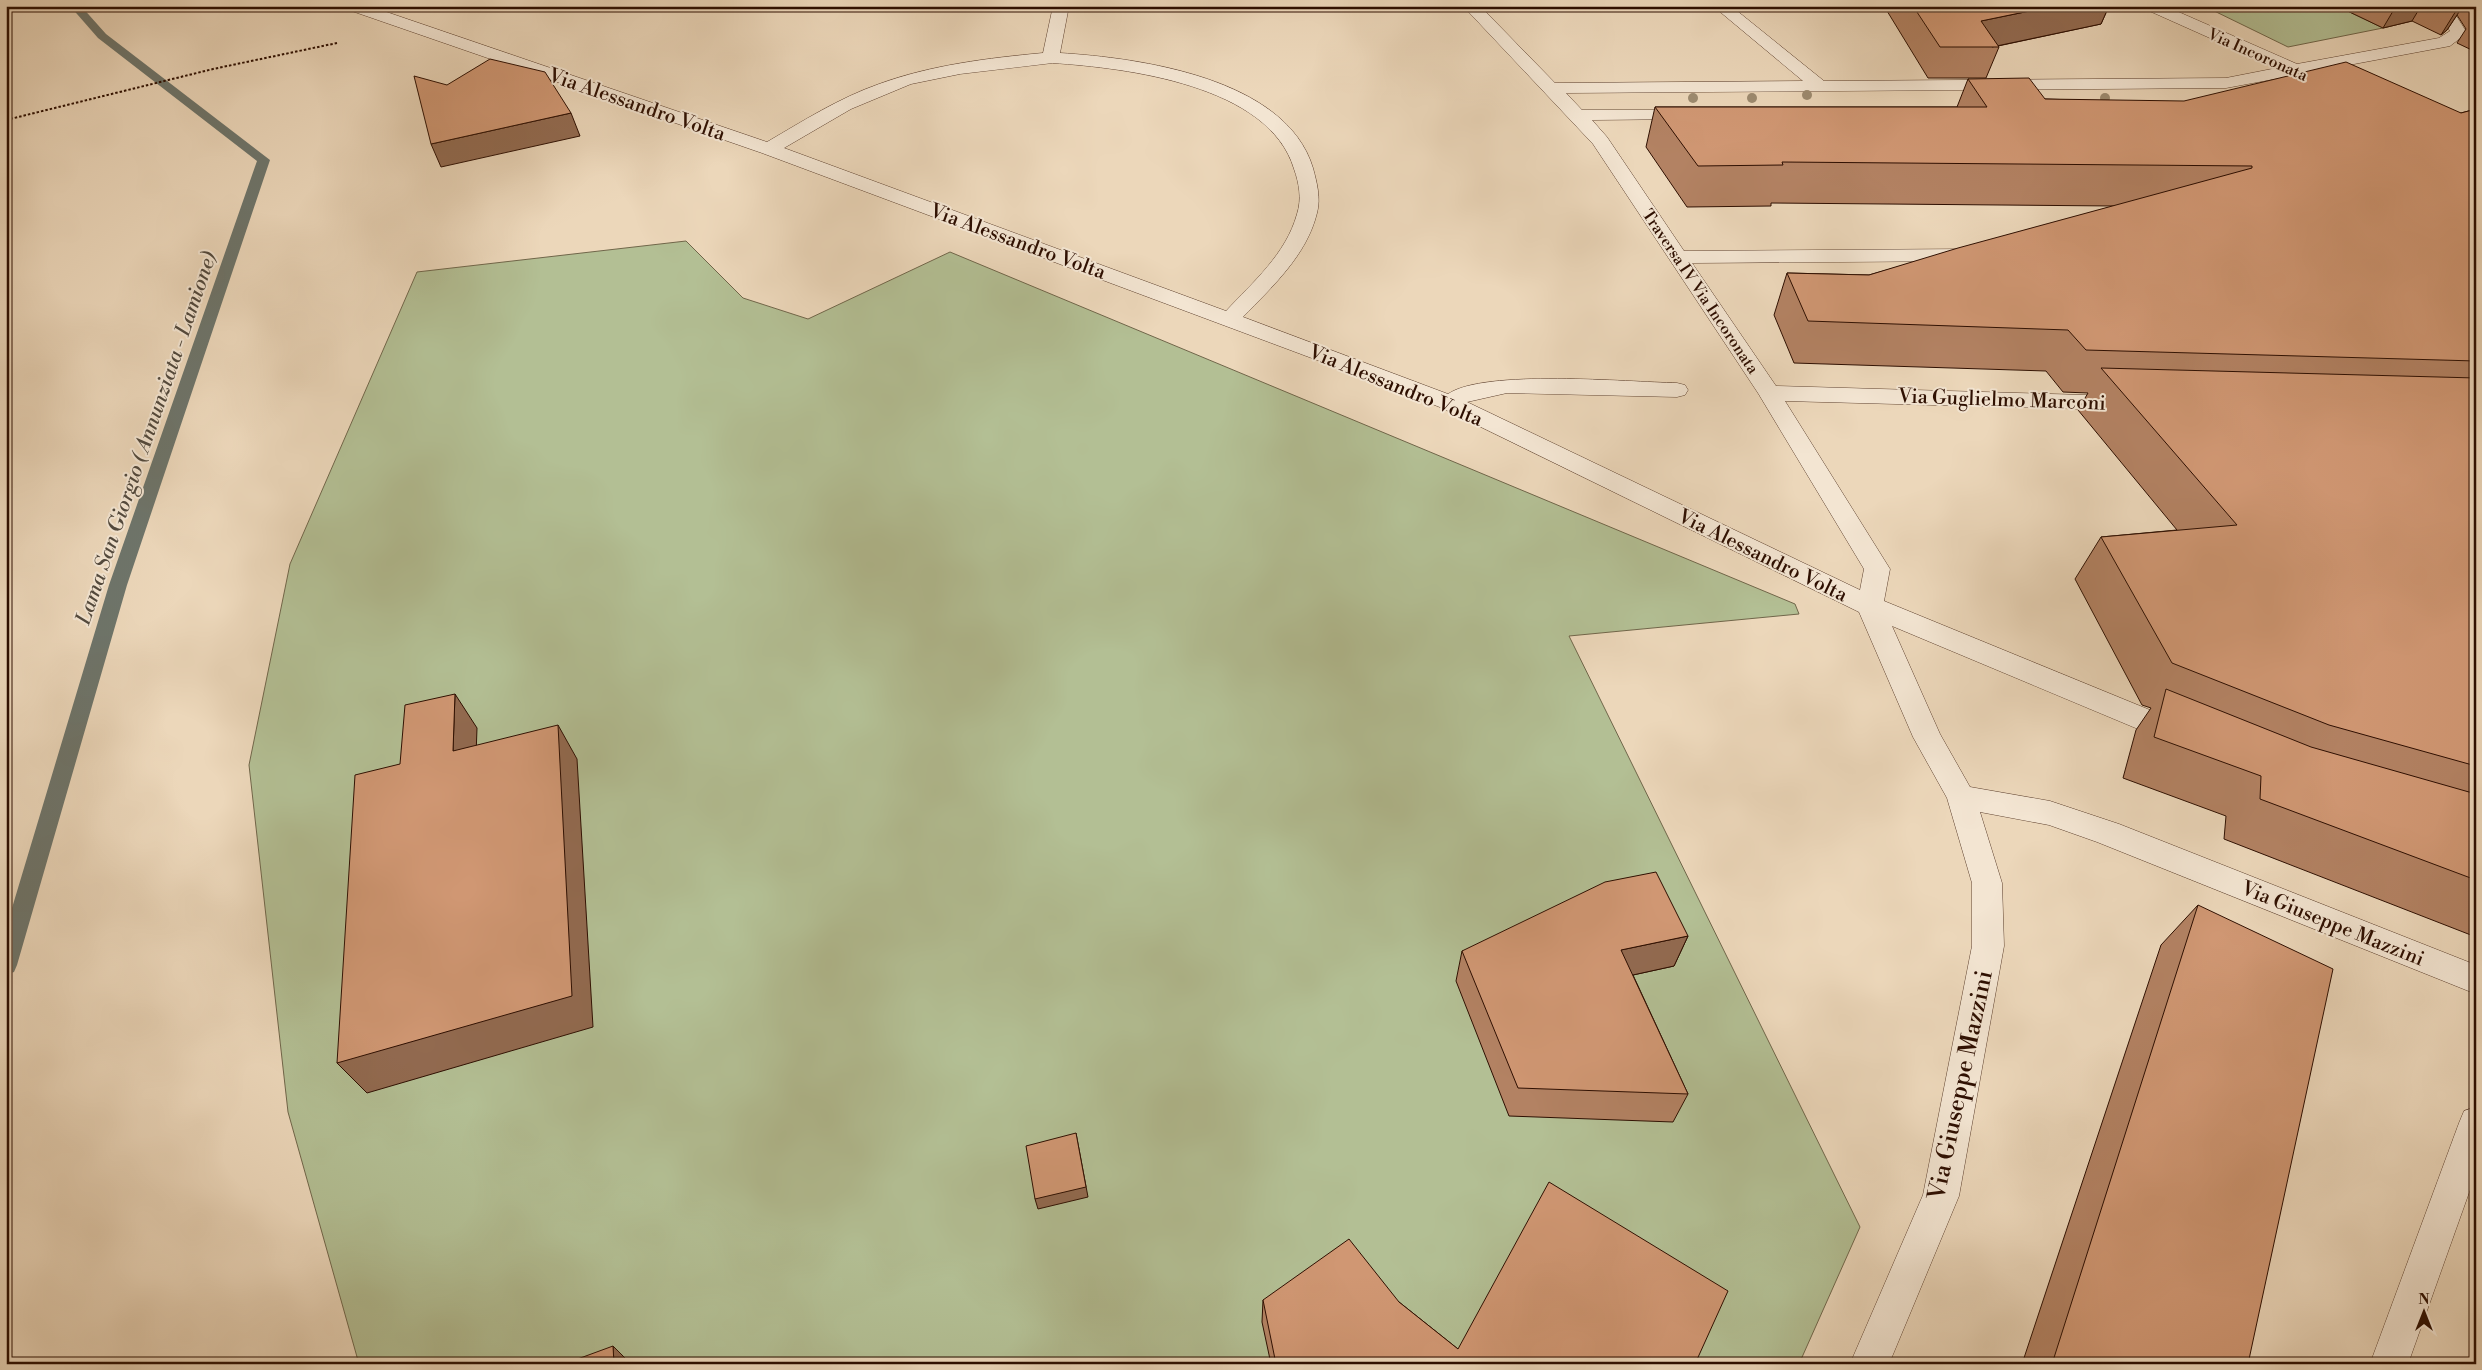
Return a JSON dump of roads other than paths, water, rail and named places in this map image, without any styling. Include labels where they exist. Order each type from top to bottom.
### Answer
[{"type":"street","name":"Via Alessandro Volta","points":[[352,6],[769,149],[1450,402],[1542,449],[1870,606],[2202,744]]},
{"type":"street","points":[[1051,58],[1061,6]]},
{"type":"street","name":"Traversa IV Via Incoronata","points":[[1471,6],[1600,141],[1769,393],[1877,569],[1870,606]]},
{"type":"street","points":[[1721,6],[1821,86]]},
{"type":"street","name":"Via Incoronata","points":[[2151,6],[2321,82]]},
{"type":"street","points":[[1550,88],[2226,83],[2444,42],[2459,33],[2451,20],[2435,6]]},
{"type":"street","points":[[769,149],[835,109],[871,92],[924,76],[983,65],[1051,58],[1116,64],[1182,77],[1238,98],[1274,122],[1297,149],[1308,182],[1308,214],[1292,251],[1229,320]]},
{"type":"street","points":[[2174,100],[2217,88],[2226,83]]},
{"type":"street","points":[[1577,115],[1705,114]]},
{"type":"street","points":[[1678,257],[1992,255]]},
{"type":"street","points":[[1450,402],[1463,394],[1507,386],[1676,390]]},
{"type":"street","name":"Via Guglielmo Marconi","points":[[1769,393],[2137,403]]},
{"type":"street","name":"Via Giuseppe Mazzini","points":[[1869,1364],[1941,1196],[1988,946],[1987,883],[1961,797],[1927,737],[1870,606]]},
{"type":"street","name":"Via Giuseppe Mazzini","points":[[1961,797],[2050,814],[2108,833],[2476,980]]},
{"type":"street","points":[[2389,1364],[2476,1123]]},
{"type":"waterway","name":"Lama San Giorgio ( Annunziata - Lamione)","points":[[6,965],[118,585],[264,160],[102,36],[75,6]]}]
